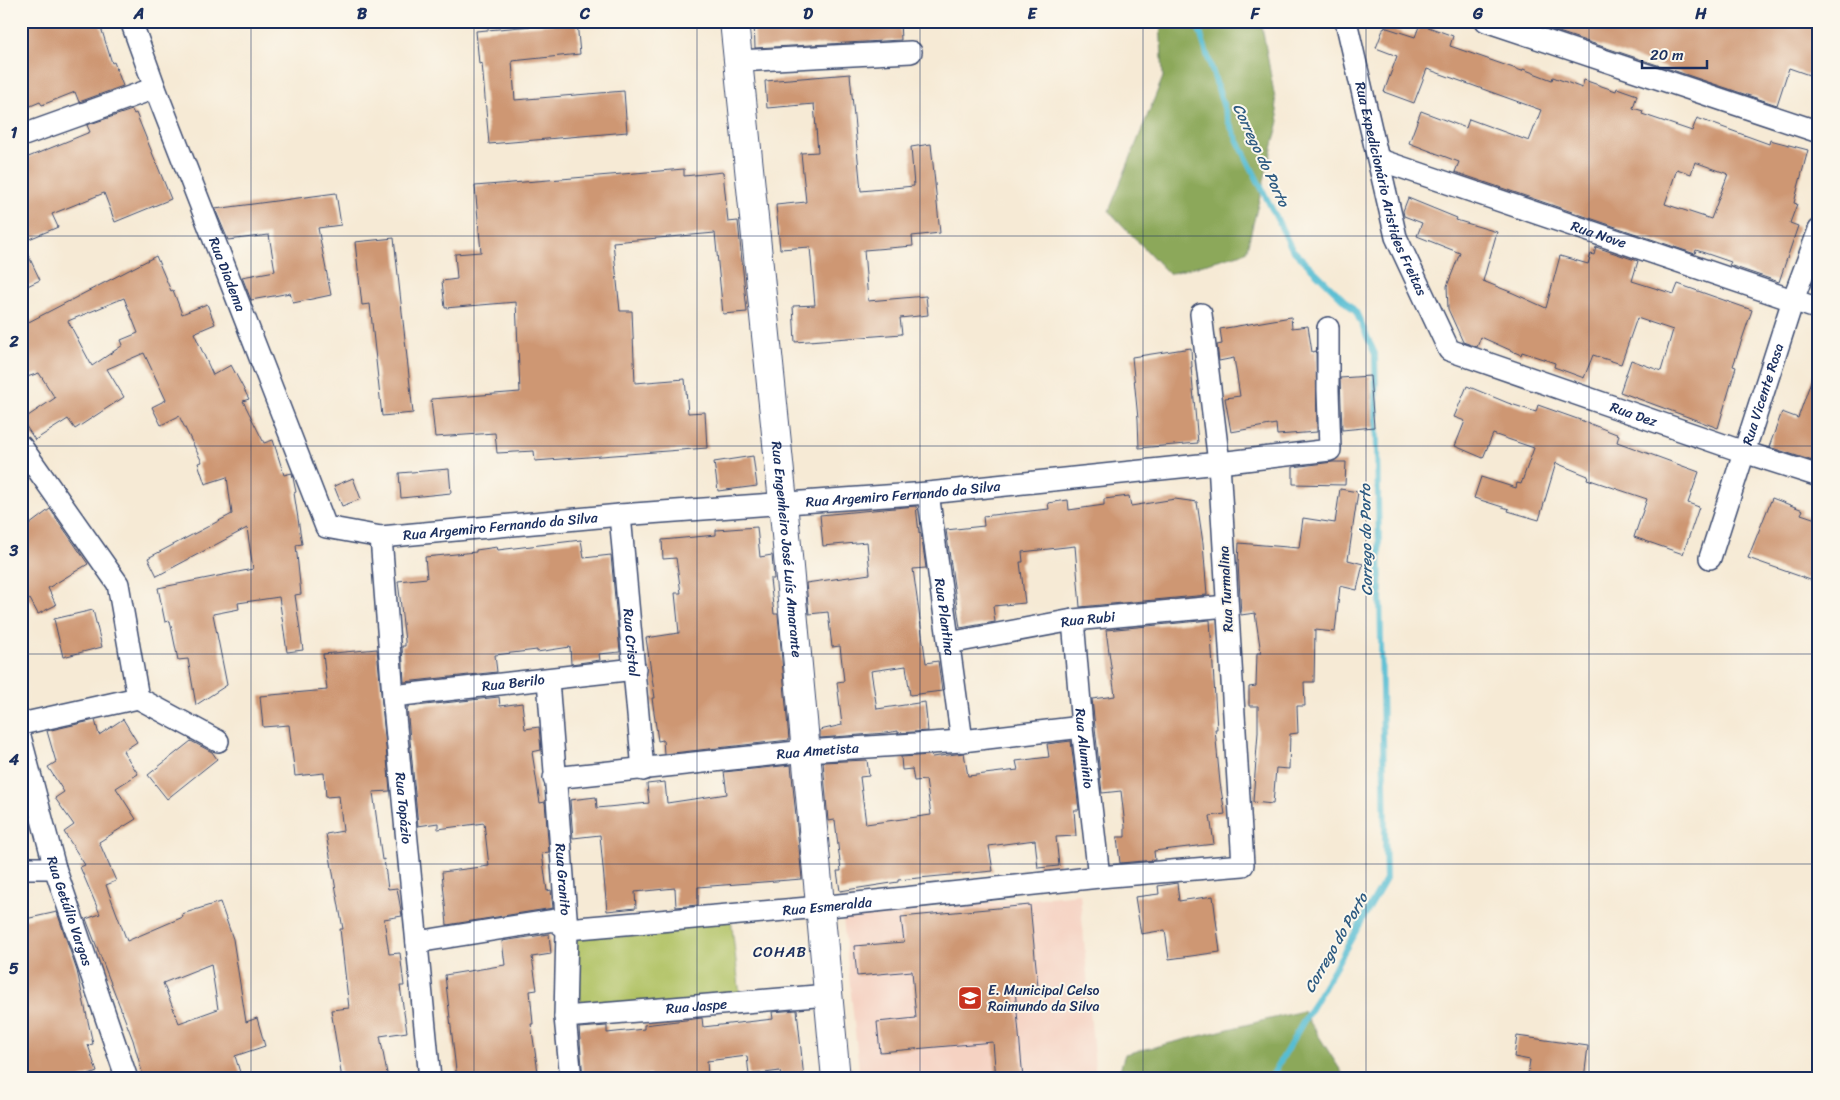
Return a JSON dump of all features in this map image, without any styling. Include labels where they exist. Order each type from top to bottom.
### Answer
[{"type":"street","name":"Rua Diadema","points":[[131,21],[154,88],[326,526]]},
{"type":"street","name":"Rua Engenheiro José Luís Amarante","points":[[734,21],[783,502],[836,1079]]},
{"type":"street","name":"Rua Expedicionário Aristides Freitas","points":[[1346,21],[1380,160],[1396,237],[1449,350]]},
{"type":"street","points":[[1486,21],[1819,132]]},
{"type":"street","points":[[738,61],[912,52]]},
{"type":"street","points":[[21,136],[154,88]]},
{"type":"street","name":"Rua Nove","points":[[1380,160],[1819,309]]},
{"type":"street","name":"Rua Vicente Rosa","points":[[1710,558],[1793,300],[1819,230]]},
{"type":"street","name":"Rua Turmalina","points":[[1200,314],[1219,463],[1243,865]]},
{"type":"street","name":"Rua Argemiro Fernando da Silva","points":[[326,526],[381,537],[620,515],[928,493],[1330,450],[1328,328]]},
{"type":"street","name":"Rua Dez","points":[[1449,350],[1819,476]]},
{"type":"street","points":[[21,446],[118,584],[138,698]]},
{"type":"street","name":"Rua Plantina","points":[[928,493],[962,740]]},
{"type":"street","name":"Rua Cristal","points":[[620,515],[643,770]]},
{"type":"street","name":"Rua Topázio","points":[[381,537],[393,696],[430,1079]]},
{"type":"street","name":"Rua Rubi","points":[[949,643],[1072,620],[1227,606]]},
{"type":"street","name":"Rua Alumínio","points":[[1072,620],[1099,877]]},
{"type":"street","name":"Rua Berilo","points":[[393,696],[635,669]]},
{"type":"street","name":"Rua Granito","points":[[548,680],[567,929],[565,1017],[571,1079]]},
{"type":"street","points":[[21,724],[138,698],[218,741]]},
{"type":"street","name":"Rua Ametista","points":[[554,778],[643,770],[806,751],[962,740],[1082,727]]},
{"type":"street","name":"Rua Getúlio Vargas","points":[[21,740],[55,868],[127,1079]]},
{"type":"street","name":"Rua Esmeralda","points":[[417,942],[556,920],[567,929],[820,907],[1099,877],[1243,865]]},
{"type":"street","points":[[21,868],[55,868]]},
{"type":"street","name":"Rua Jaspe","points":[[565,1017],[828,995]]},
{"type":"shaded area","name":"E. Municipal Celso Raimundo da Silva","points":[[1080,894],[1096,1079],[860,1079],[843,918]]},
{"type":"green space","points":[[1160,21],[1261,21],[1279,121],[1246,252],[1169,274],[1109,211],[1163,77]]},
{"type":"green space","points":[[731,918],[740,996],[582,1014],[573,936]]},
{"type":"green space","points":[[1303,1011],[1346,1079],[1117,1079],[1125,1054]]},
{"type":"building","points":[[21,21],[99,21],[112,63],[114,62],[123,86],[79,102],[75,92],[42,105],[40,102],[21,110]]},
{"type":"building","points":[[754,21],[900,21],[901,40],[755,48]]},
{"type":"building","points":[[1526,21],[1819,21],[1819,57],[1812,76],[1789,68],[1777,105]]},
{"type":"building","points":[[577,22],[580,54],[512,61],[515,100],[624,91],[627,132],[489,144],[482,63],[479,64],[476,31]]},
{"type":"building","points":[[1420,24],[1453,36],[1450,46],[1522,71],[1523,69],[1552,80],[1553,77],[1582,88],[1584,80],[1616,91],[1617,88],[1637,95],[1633,108],[1643,111],[1642,114],[1692,131],[1697,118],[1769,144],[1770,140],[1808,150],[1794,203],[1797,204],[1790,223],[1798,226],[1779,282],[1729,265],[1731,262],[1696,250],[1695,254],[1455,172],[1459,162],[1409,143],[1421,111],[1466,128],[1469,119],[1529,141],[1541,110],[1427,69],[1414,103],[1384,92],[1397,56],[1376,48],[1384,27],[1415,37]],"holes":[[[1695,162],[1728,174],[1711,219],[1665,204],[1677,169],[1691,174]]]},
{"type":"building","points":[[850,74],[861,191],[914,186],[911,147],[931,144],[940,233],[912,236],[913,246],[864,250],[868,301],[926,296],[928,315],[900,318],[902,334],[795,342],[793,306],[815,305],[810,247],[780,249],[776,205],[806,202],[801,153],[818,152],[814,104],[767,108],[765,81]]},
{"type":"building","points":[[132,110],[134,114],[136,113],[171,199],[115,222],[104,193],[52,214],[58,227],[22,242],[40,280],[21,289],[21,160],[90,132],[87,125]]},
{"type":"building","points":[[684,169],[684,176],[723,172],[728,222],[738,221],[747,312],[723,314],[715,233],[613,242],[620,311],[632,311],[635,383],[685,379],[688,413],[705,412],[707,448],[535,461],[534,451],[497,453],[495,433],[435,437],[431,399],[520,392],[516,302],[445,308],[442,281],[457,279],[455,254],[481,252],[475,186]]},
{"type":"building","points":[[336,193],[341,225],[318,228],[331,295],[293,303],[290,293],[251,300],[242,277],[275,271],[269,235],[228,240],[215,209]]},
{"type":"building","points":[[1408,198],[1457,218],[1456,220],[1497,232],[1483,281],[1546,308],[1560,256],[1588,264],[1591,254],[1594,255],[1596,247],[1638,261],[1632,281],[1674,294],[1678,284],[1752,310],[1733,366],[1736,367],[1718,428],[1620,392],[1631,360],[1661,371],[1673,330],[1637,318],[1621,364],[1593,355],[1584,378],[1554,367],[1555,363],[1522,352],[1521,355],[1481,337],[1477,347],[1463,342],[1448,309],[1447,286],[1460,253],[1417,236],[1422,223],[1404,216],[1403,211]]},
{"type":"building","points":[[394,238],[413,413],[382,416],[370,304],[362,305],[355,242]]},
{"type":"building","points":[[156,256],[171,291],[173,290],[182,314],[207,304],[215,324],[194,333],[213,375],[231,365],[249,399],[243,401],[264,443],[273,440],[284,475],[292,473],[302,544],[296,545],[301,594],[295,595],[303,650],[287,652],[279,597],[238,603],[239,609],[213,614],[227,685],[196,705],[188,659],[178,660],[170,621],[165,622],[158,588],[253,569],[247,528],[157,576],[148,558],[232,514],[227,477],[205,484],[198,463],[202,462],[179,416],[161,425],[152,407],[166,400],[144,353],[107,369],[124,397],[75,429],[68,419],[35,440],[22,420],[55,398],[39,373],[21,379],[21,326]],"holes":[[[124,298],[138,333],[121,340],[123,345],[92,366],[68,321]]]},
{"type":"building","points":[[1291,317],[1292,328],[1308,326],[1312,352],[1316,351],[1317,432],[1277,435],[1276,424],[1231,432],[1225,398],[1240,396],[1234,358],[1219,361],[1217,345],[1222,344],[1220,329]]},
{"type":"building","points":[[1191,348],[1198,443],[1139,448],[1132,357]]},
{"type":"building","points":[[1816,367],[1819,367],[1819,463],[1769,447],[1782,412],[1798,418]]},
{"type":"building","points":[[1370,376],[1374,427],[1342,430],[1340,378]]},
{"type":"building","points":[[1467,386],[1536,412],[1538,405],[1583,421],[1619,435],[1617,442],[1699,472],[1688,503],[1699,507],[1683,554],[1634,537],[1647,499],[1587,479],[1588,476],[1556,463],[1539,520],[1474,498],[1481,477],[1516,488],[1517,483],[1521,484],[1534,448],[1493,434],[1483,458],[1455,446],[1465,421],[1454,417]]},
{"type":"building","points":[[753,456],[757,486],[718,491],[714,462]]},
{"type":"building","points":[[1346,462],[1345,485],[1293,484],[1293,467]]},
{"type":"building","points":[[449,469],[451,493],[401,498],[399,473]]},
{"type":"building","points":[[353,478],[361,499],[342,506],[334,486]]},
{"type":"building","points":[[1340,489],[1358,492],[1348,560],[1363,564],[1357,590],[1340,586],[1335,632],[1315,630],[1314,682],[1304,682],[1305,706],[1297,706],[1298,733],[1290,734],[1289,769],[1276,768],[1273,804],[1253,802],[1258,706],[1249,706],[1249,687],[1256,686],[1257,653],[1261,653],[1255,613],[1241,615],[1238,563],[1239,543],[1299,548],[1303,518],[1335,523]]},
{"type":"building","points":[[1129,496],[1131,506],[1175,499],[1197,502],[1203,543],[1207,595],[1080,607],[1075,546],[1022,552],[1023,562],[1020,562],[1025,603],[993,606],[995,622],[960,628],[946,530],[984,526],[983,516],[1049,509],[1048,503],[1068,500],[1069,510],[1104,505],[1104,499]]},
{"type":"building","points":[[1772,498],[1803,510],[1801,514],[1819,520],[1819,583],[1748,558]]},
{"type":"building","points":[[916,506],[926,568],[913,569],[926,663],[938,661],[942,691],[910,695],[906,666],[871,671],[877,709],[925,702],[928,731],[898,733],[898,731],[820,738],[820,730],[842,725],[837,682],[844,681],[840,646],[832,647],[828,612],[809,614],[806,583],[870,574],[867,542],[823,546],[820,515]]},
{"type":"building","points":[[50,509],[88,564],[48,588],[56,605],[38,614],[30,599],[21,605],[21,531]]},
{"type":"building","points":[[757,527],[760,557],[772,555],[774,579],[770,579],[774,614],[778,614],[789,740],[664,754],[663,740],[658,741],[652,698],[655,698],[646,638],[679,633],[675,593],[681,593],[676,558],[663,559],[662,540],[716,535],[716,530]]},
{"type":"building","points":[[581,540],[584,558],[611,555],[620,652],[599,654],[600,660],[571,664],[570,647],[495,655],[497,672],[404,682],[402,646],[405,646],[405,641],[398,581],[427,578],[425,557],[476,552],[476,550],[497,547],[498,550]]},
{"type":"building","points":[[93,610],[102,647],[63,657],[54,619]]},
{"type":"building","points":[[1210,620],[1217,729],[1215,729],[1225,814],[1210,816],[1214,844],[1154,851],[1155,860],[1120,863],[1117,837],[1125,837],[1121,791],[1102,793],[1092,699],[1115,696],[1106,630]]},
{"type":"building","points":[[377,649],[390,791],[373,792],[388,889],[397,888],[402,916],[384,919],[389,954],[400,953],[404,986],[400,986],[407,1032],[380,1036],[388,1079],[342,1079],[331,1010],[349,1008],[340,929],[343,929],[326,834],[343,831],[339,796],[326,797],[324,773],[295,776],[289,725],[263,727],[260,696],[327,690],[323,654]]},
{"type":"building","points":[[499,697],[500,706],[522,703],[525,729],[539,727],[541,750],[532,752],[540,803],[545,802],[549,852],[542,853],[547,891],[551,890],[553,908],[447,925],[442,872],[489,866],[484,823],[438,829],[438,823],[418,826],[407,707]]},
{"type":"building","points":[[123,719],[137,742],[123,751],[138,774],[116,788],[136,819],[99,842],[116,881],[106,885],[127,941],[183,917],[182,914],[220,902],[233,939],[246,1022],[257,1018],[265,1046],[235,1056],[242,1079],[144,1079],[133,1040],[86,919],[100,914],[80,867],[85,865],[64,832],[74,825],[55,798],[64,792],[48,767],[56,762],[47,731],[95,720],[99,735]],"holes":[[[211,964],[218,1009],[179,1023],[163,983]]]},
{"type":"building","points":[[191,741],[212,752],[217,759],[167,799],[148,775]]},
{"type":"building","points":[[1071,741],[1079,810],[1074,810],[1076,836],[1056,837],[1059,866],[1038,868],[1035,840],[989,846],[993,871],[898,880],[898,882],[840,891],[837,871],[841,871],[835,820],[828,821],[823,762],[867,760],[869,776],[860,777],[866,824],[931,815],[926,780],[914,781],[912,769],[902,770],[901,757],[931,755],[932,757],[964,753],[968,776],[1018,770],[1016,761],[1049,757],[1047,744]]},
{"type":"building","points":[[791,765],[802,879],[698,887],[698,905],[676,907],[675,888],[635,892],[636,908],[607,911],[600,835],[573,838],[570,800],[596,797],[597,808],[649,803],[647,784],[665,782],[667,803],[727,794],[724,772]]},
{"type":"building","points":[[1177,883],[1179,901],[1213,896],[1220,952],[1169,959],[1165,930],[1141,934],[1135,897],[1159,894],[1158,886]]},
{"type":"building","points":[[1030,905],[1038,987],[1015,989],[1023,1079],[996,1079],[993,1042],[880,1052],[877,1022],[916,1018],[912,971],[857,976],[854,946],[904,942],[901,917]]},
{"type":"building","points":[[57,912],[77,971],[93,1044],[88,1045],[97,1072],[79,1079],[21,1079],[21,962],[25,961],[21,943],[21,920]]},
{"type":"building","points":[[549,934],[551,954],[532,957],[537,990],[530,991],[533,1024],[531,1024],[539,1079],[457,1079],[445,975],[505,965],[502,941]]},
{"type":"building","points":[[797,1010],[804,1079],[781,1079],[780,1071],[749,1075],[747,1056],[707,1061],[708,1077],[680,1079],[680,1074],[651,1078],[650,1074],[611,1079],[583,1079],[579,1028],[607,1026],[607,1033],[644,1029],[644,1025],[702,1018],[703,1027],[773,1019],[772,1012]]},
{"type":"building","points":[[1517,1036],[1588,1046],[1584,1079],[1558,1079],[1528,1074],[1530,1060],[1514,1057]]},
{"type":"waterway","name":"Corrego do Porto","points":[[1199,21],[1199,29],[1229,123],[1292,249],[1356,312],[1375,354],[1386,879],[1272,1076],[1273,1079]]},
{"type":"place","name":"E. Municipal Celso Raimundo da Silva","points":[[970,998]]},
{"type":"district","name":"COHAB","points":[[780,952]]}]
